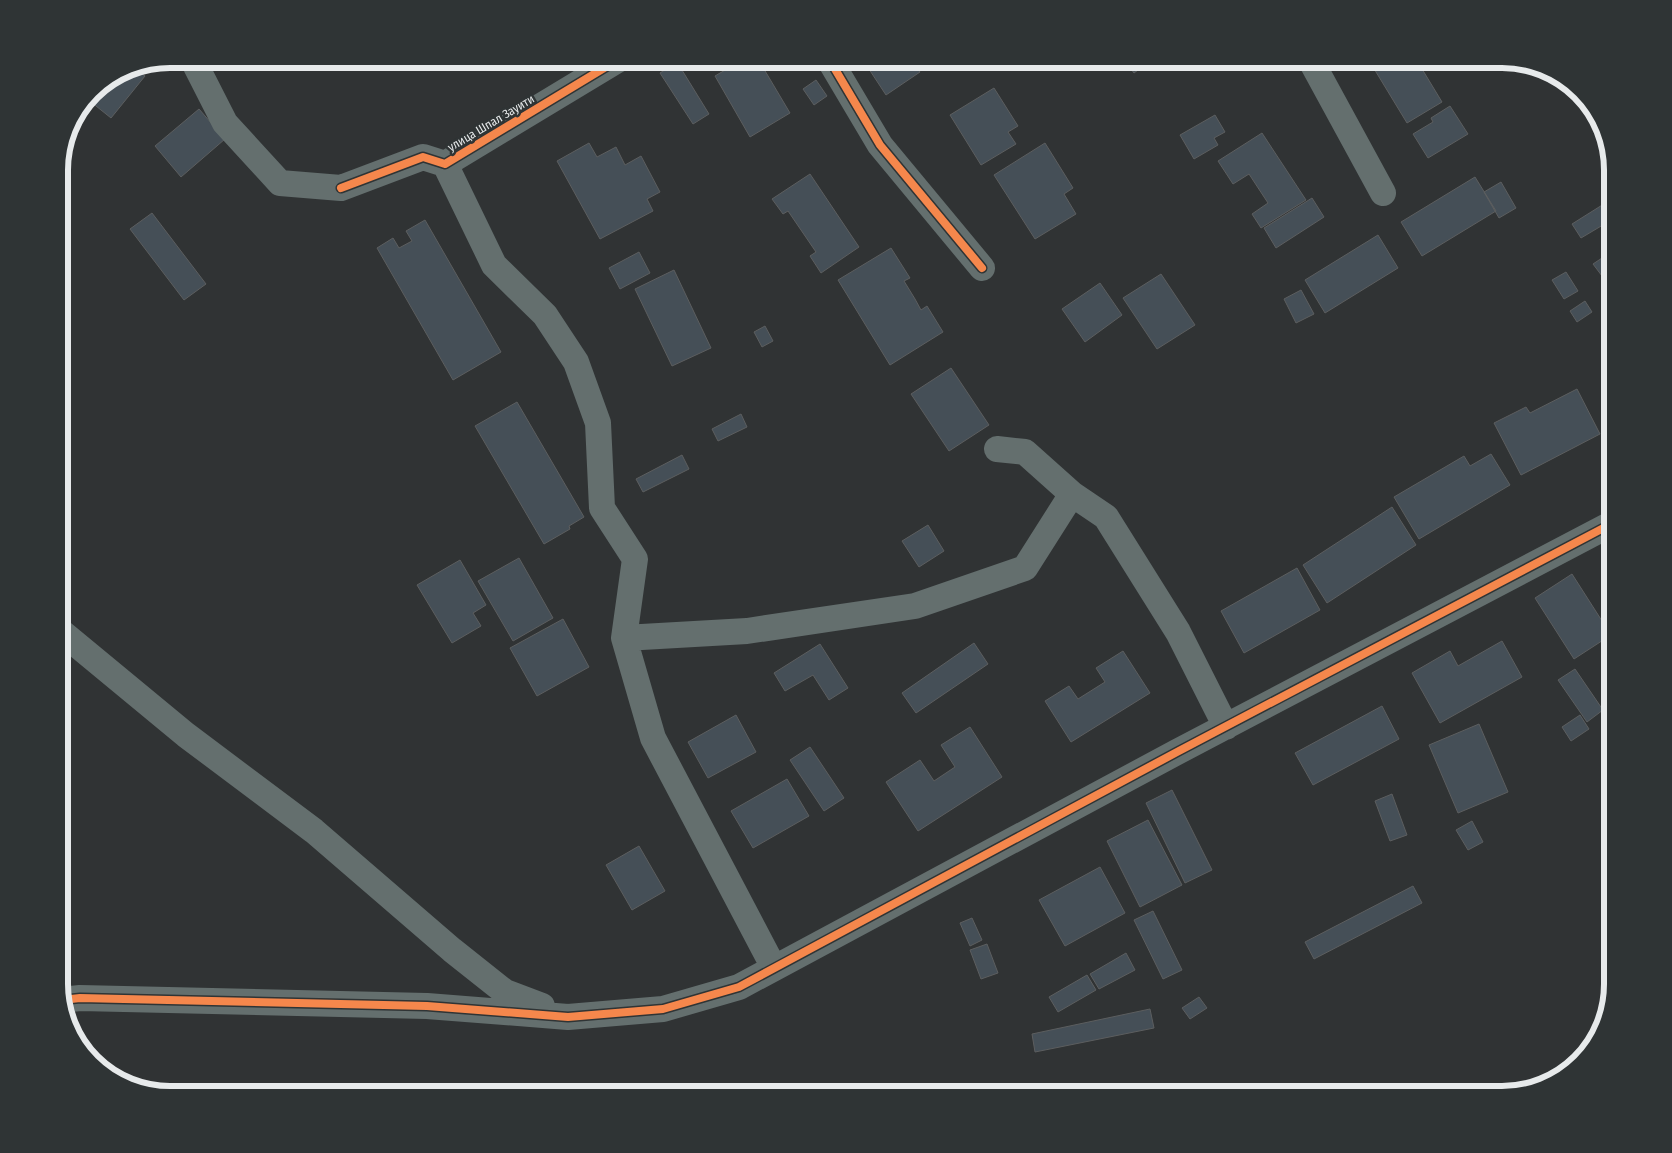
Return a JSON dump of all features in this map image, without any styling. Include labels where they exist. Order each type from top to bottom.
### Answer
[{"type":"street","name":"улица Шпал Зауити","points":[[197,68],[225,123],[280,183],[341,188],[423,156],[445,164],[602,68]]},
{"type":"street","points":[[834,68],[880,145],[982,268]]},
{"type":"street","points":[[1315,68],[1383,193]]},
{"type":"street","points":[[445,164],[494,265],[545,315],[576,362],[598,422],[602,508],[635,559],[624,638],[653,738],[774,968]]},
{"type":"street","points":[[997,449],[1025,452],[1072,494],[1106,517],[1178,632],[1226,727]]},
{"type":"street","points":[[624,638],[747,631],[915,606],[1025,568],[1072,494]]},
{"type":"street","points":[[69,999],[426,1006],[568,1017],[663,1009],[739,987],[1604,528]]},
{"type":"street","points":[[68,637],[186,735],[314,831],[452,950],[505,992],[568,1017]]},
{"type":"building","points":[[668,68],[681,68],[709,114],[693,124],[660,73]]},
{"type":"building","points":[[729,68],[763,68],[790,113],[750,137],[715,76]]},
{"type":"building","points":[[868,68],[917,68],[920,72],[886,95]]},
{"type":"building","points":[[1130,68],[1141,68],[1134,73]]},
{"type":"building","points":[[1374,68],[1421,68],[1442,102],[1407,123]]},
{"type":"building","points":[[140,72],[145,76],[111,118],[92,103],[118,81]]},
{"type":"building","points":[[816,80],[827,96],[814,105],[803,89]]},
{"type":"building","points":[[994,88],[1018,126],[1008,132],[1016,144],[981,165],[950,115]]},
{"type":"building","points":[[1450,106],[1468,134],[1428,158],[1413,134],[1433,122],[1431,118]]},
{"type":"building","points":[[199,109],[225,139],[181,177],[155,146]]},
{"type":"building","points":[[1215,115],[1225,132],[1214,138],[1218,145],[1194,159],[1180,135]]},
{"type":"building","points":[[1262,133],[1306,200],[1261,228],[1252,214],[1268,203],[1249,174],[1233,184],[1218,161]]},
{"type":"building","points":[[589,143],[597,157],[616,147],[625,165],[641,156],[660,192],[647,199],[653,211],[600,239],[557,161]]},
{"type":"building","points":[[1045,143],[1073,188],[1064,194],[1076,214],[1035,239],[994,175]]},
{"type":"building","points":[[810,174],[859,247],[821,273],[810,256],[816,252],[788,211],[783,214],[772,199]]},
{"type":"building","points":[[1475,177],[1496,211],[1422,256],[1401,222]]},
{"type":"building","points":[[1501,182],[1516,208],[1499,218],[1484,192]]},
{"type":"building","points":[[1312,198],[1324,217],[1276,248],[1264,228]]},
{"type":"building","points":[[1604,204],[1604,224],[1581,238],[1572,224]]},
{"type":"building","points":[[152,213],[206,284],[184,300],[130,229]]},
{"type":"building","points":[[425,220],[501,352],[453,380],[377,248],[393,238],[399,248],[412,241],[406,231]]},
{"type":"building","points":[[1378,235],[1398,268],[1325,313],[1305,280]]},
{"type":"building","points":[[891,248],[910,278],[904,281],[921,310],[927,306],[943,332],[890,365],[838,280]]},
{"type":"building","points":[[639,252],[650,273],[620,289],[609,268]]},
{"type":"building","points":[[1604,257],[1604,274],[1602,276],[1593,264]]},
{"type":"building","points":[[674,270],[711,348],[672,366],[635,289]]},
{"type":"building","points":[[1566,272],[1578,291],[1564,299],[1552,280]]},
{"type":"building","points":[[1161,274],[1195,325],[1157,349],[1123,298]]},
{"type":"building","points":[[1100,283],[1122,315],[1085,342],[1062,309]]},
{"type":"building","points":[[1301,290],[1314,314],[1296,323],[1284,299]]},
{"type":"building","points":[[1585,301],[1592,312],[1577,322],[1570,311]]},
{"type":"building","points":[[765,326],[773,341],[762,347],[754,332]]},
{"type":"building","points":[[951,368],[989,425],[949,451],[911,394]]},
{"type":"building","points":[[1577,389],[1600,434],[1521,475],[1494,423],[1526,407],[1530,413]]},
{"type":"building","points":[[517,402],[584,517],[569,526],[570,529],[544,544],[475,426]]},
{"type":"building","points":[[741,414],[747,427],[718,441],[712,429]]},
{"type":"building","points":[[1491,454],[1510,485],[1419,539],[1394,497],[1464,456],[1470,466]]},
{"type":"building","points":[[682,455],[689,469],[643,492],[636,479]]},
{"type":"building","points":[[1392,507],[1416,545],[1327,603],[1303,565]]},
{"type":"building","points":[[928,525],[944,551],[919,567],[902,541]]},
{"type":"building","points":[[519,558],[553,618],[513,641],[478,581]]},
{"type":"building","points":[[460,560],[486,605],[473,613],[481,626],[452,643],[417,585]]},
{"type":"building","points":[[1297,568],[1320,610],[1244,653],[1221,611]]},
{"type":"building","points":[[1572,574],[1604,624],[1604,640],[1574,659],[1535,598]]},
{"type":"building","points":[[563,619],[589,667],[537,696],[510,648]]},
{"type":"building","points":[[1502,641],[1522,677],[1440,723],[1412,673],[1450,651],[1458,666]]},
{"type":"building","points":[[974,643],[988,664],[916,713],[902,693]]},
{"type":"building","points":[[820,644],[848,688],[829,700],[813,675],[785,691],[774,673]]},
{"type":"building","points":[[1123,651],[1150,693],[1071,742],[1045,701],[1069,686],[1078,699],[1105,682],[1096,668]]},
{"type":"building","points":[[1575,669],[1603,710],[1587,722],[1558,680]]},
{"type":"building","points":[[1382,706],[1399,739],[1313,785],[1295,753]]},
{"type":"building","points":[[736,715],[756,752],[708,778],[688,742]]},
{"type":"building","points":[[1580,715],[1589,729],[1571,741],[1562,727]]},
{"type":"building","points":[[1479,724],[1508,792],[1458,813],[1429,745]]},
{"type":"building","points":[[970,727],[1002,777],[918,831],[886,782],[920,760],[934,781],[955,767],[941,745]]},
{"type":"building","points":[[810,747],[844,798],[824,811],[790,760]]},
{"type":"building","points":[[787,779],[809,816],[753,848],[731,811]]},
{"type":"building","points":[[1172,790],[1212,870],[1185,883],[1146,803]]},
{"type":"building","points":[[1392,794],[1407,835],[1390,841],[1375,801]]},
{"type":"building","points":[[1148,820],[1182,885],[1140,907],[1107,841]]},
{"type":"building","points":[[1472,821],[1483,842],[1468,850],[1456,830]]},
{"type":"building","points":[[639,846],[665,891],[632,910],[606,865]]},
{"type":"building","points":[[1100,867],[1125,913],[1065,946],[1039,900]]},
{"type":"building","points":[[1413,886],[1422,903],[1314,959],[1305,942]]},
{"type":"building","points":[[1153,911],[1182,970],[1163,979],[1134,920]]},
{"type":"building","points":[[972,918],[982,940],[970,946],[960,923]]},
{"type":"building","points":[[987,944],[998,973],[981,979],[970,950]]},
{"type":"building","points":[[1126,953],[1135,970],[1099,989],[1090,974]]},
{"type":"building","points":[[1087,975],[1096,990],[1058,1012],[1049,997]]},
{"type":"building","points":[[1199,997],[1207,1008],[1190,1019],[1182,1008]]},
{"type":"building","points":[[1150,1009],[1154,1028],[1035,1052],[1032,1034]]},
{"type":"cycle path","points":[[341,188],[423,157],[445,164],[604,68]]},
{"type":"cycle path","points":[[834,68],[880,145],[982,268]]},
{"type":"cycle path","points":[[69,999],[427,1006],[568,1017],[663,1009],[739,987],[1177,752],[1604,528]]}]
